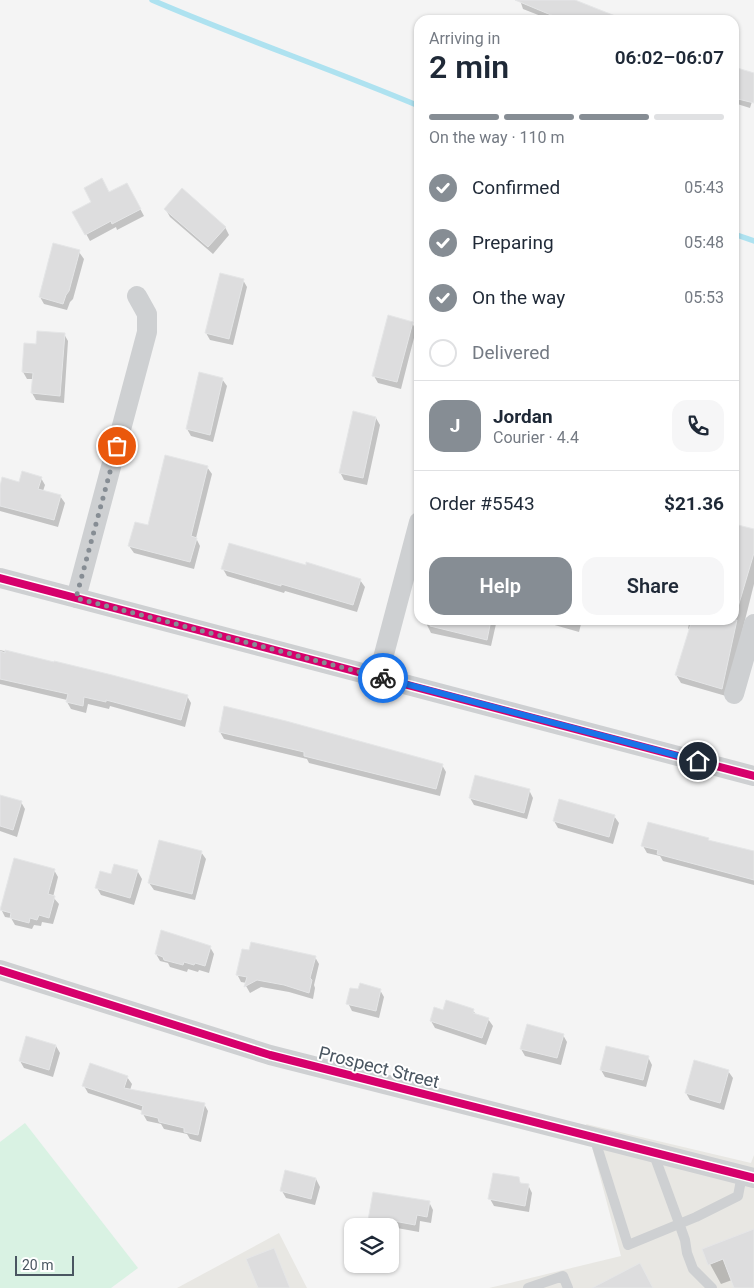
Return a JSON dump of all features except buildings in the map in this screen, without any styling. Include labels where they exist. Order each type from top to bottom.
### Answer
[{"type":"street","points":[[76,598],[147,332],[146,314],[137,296]]},
{"type":"street","points":[[378,677],[414,541]]},
{"type":"street","points":[[0,578],[754,776]]},
{"type":"street","points":[[734,694],[754,624]]},
{"type":"street","name":"Prospect Street","points":[[0,970],[270,1055],[748,1177]]},
{"type":"lane","points":[[594,1137],[628,1245],[738,1196],[748,1177]]},
{"type":"lane","points":[[653,1152],[680,1223],[685,1240],[686,1253],[693,1269],[712,1288]]},
{"type":"lane","points":[[528,1288],[563,1276],[568,1288]]},
{"type":"shaded area","points":[[586,1124],[751,1163],[754,1155],[754,1288],[489,1288],[621,1256]]},
{"type":"shaded area","points":[[279,1233],[307,1288],[177,1288]]},
{"type":"green space","points":[[25,1123],[138,1268],[111,1288],[0,1288],[0,1142]]},
{"type":"waterway","points":[[152,0],[414,104]]},
{"type":"waterway","points":[[739,236],[754,241]]},
{"type":"cycle path","points":[[0,578],[754,776]]},
{"type":"cycle path","points":[[0,970],[270,1055],[754,1178]]},
{"type":"way so far","points":[[117,446],[76,598],[383,678]]},
{"type":"route","points":[[383,678],[698,761]]}]
